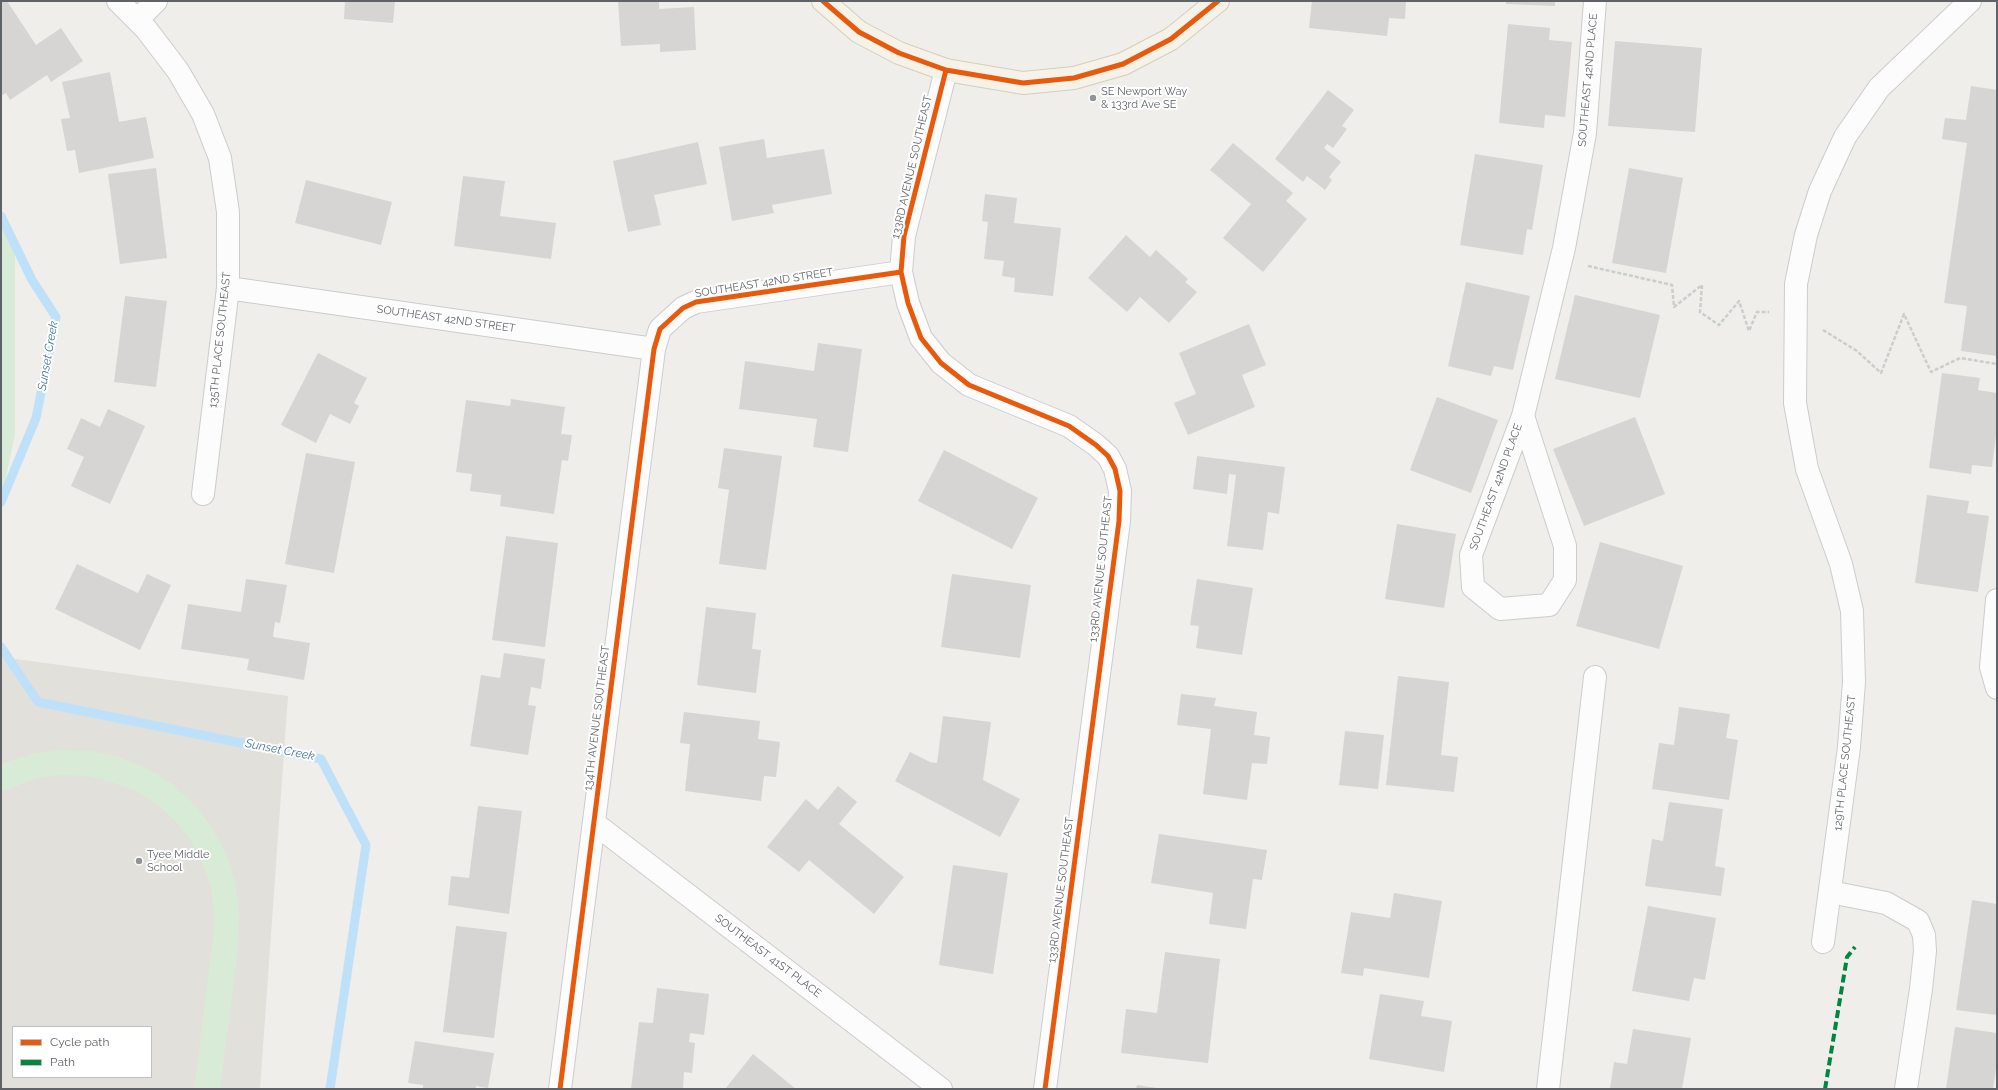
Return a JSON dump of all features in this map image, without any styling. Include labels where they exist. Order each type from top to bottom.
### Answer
[{"type":"main road","points":[[823,1],[859,32],[899,53],[946,70],[1022,83],[1074,78],[1123,64],[1171,39],[1218,1]]},
{"type":"street","name":"135TH PLACE SOUTHEAST","points":[[118,1],[146,29],[178,71],[203,114],[220,158],[228,212],[228,288],[203,494]]},
{"type":"street","points":[[137,20],[156,1]]},
{"type":"street","name":"SOUTHEAST 42ND PLACE","points":[[1523,416],[1565,546],[1565,580],[1549,605],[1500,609],[1473,587],[1471,555],[1523,416],[1561,260],[1585,134],[1595,1]]},
{"type":"street","name":"129TH PLACE SOUTHEAST","points":[[1823,942],[1849,747],[1854,682],[1852,612],[1841,564],[1807,469],[1795,403],[1796,284],[1806,235],[1820,191],[1845,137],[1879,88],[1970,1]]},
{"type":"street","name":"133RD AVENUE SOUTHEAST","points":[[946,70],[904,236],[901,272],[908,303],[921,338],[940,364],[969,385],[1069,426],[1096,445],[1108,456],[1116,469],[1120,491],[1119,521],[1045,1089]]},
{"type":"street","name":"SOUTHEAST 42ND STREET","points":[[228,288],[654,349],[660,329],[683,308],[696,302],[901,272]]},
{"type":"street","name":"134TH AVENUE SOUTHEAST","points":[[560,1089],[654,349]]},
{"type":"street","points":[[1997,600],[1991,667],[1997,688]]},
{"type":"street","points":[[1548,1089],[1595,677]]},
{"type":"street","name":"SOUTHEAST 41ST PLACE","points":[[594,824],[941,1089]]},
{"type":"street","points":[[1830,892],[1886,903],[1918,921],[1924,935],[1925,951],[1921,989],[1906,1089]]},
{"type":"path","points":[[1561,260],[1672,285],[1674,307],[1702,285],[1700,312],[1719,325],[1739,301],[1749,331],[1757,312],[1772,312]]},
{"type":"path","points":[[1823,330],[1857,351],[1881,373],[1904,314],[1931,372],[1960,358],[1997,364]]},
{"type":"shaded area","name":"Tyee Middle School","points":[[1,657],[288,696],[260,1089],[1,1089]]},
{"type":"green space","points":[[1,220],[15,240],[15,434],[1,501]]},
{"type":"green space","points":[[61,750],[91,751],[119,757],[148,769],[172,784],[195,805],[212,828],[227,855],[235,882],[239,913],[237,958],[220,1089],[194,1089],[213,938],[214,913],[211,888],[203,864],[191,841],[176,822],[157,804],[136,791],[112,782],[88,776],[62,775],[38,778],[1,792],[1,764],[32,754]]},
{"type":"building","points":[[1,1],[7,1],[36,45],[61,28],[83,61],[51,82],[47,75],[10,100],[6,93],[1,96]]},
{"type":"building","points":[[345,1],[395,1],[393,23],[344,19]]},
{"type":"building","points":[[618,1],[659,1],[659,9],[694,7],[696,50],[660,52],[660,44],[621,46]]},
{"type":"building","points":[[1312,1],[1406,1],[1405,19],[1389,18],[1387,36],[1309,28]]},
{"type":"building","points":[[1506,1],[1555,1],[1555,6],[1506,4]]},
{"type":"building","points":[[1508,24],[1550,28],[1549,40],[1572,42],[1565,117],[1545,115],[1544,128],[1499,123]]},
{"type":"building","points":[[1615,41],[1702,48],[1695,132],[1608,126]]},
{"type":"building","points":[[110,72],[119,122],[146,117],[154,158],[79,173],[75,150],[67,151],[61,119],[70,118],[62,82]]},
{"type":"building","points":[[1971,86],[1997,90],[1997,356],[1961,351],[1967,306],[1944,303],[1967,143],[1942,139],[1945,118],[1966,120]]},
{"type":"building","points":[[1328,90],[1354,110],[1342,126],[1347,129],[1333,148],[1327,144],[1324,148],[1341,162],[1329,177],[1332,180],[1325,190],[1307,176],[1303,182],[1275,159]]},
{"type":"building","points":[[764,139],[767,158],[824,149],[832,194],[772,205],[774,213],[732,221],[719,147]]},
{"type":"building","points":[[698,142],[707,184],[654,195],[661,225],[628,232],[613,161]]},
{"type":"building","points":[[1233,143],[1293,193],[1286,201],[1307,219],[1263,272],[1223,238],[1251,204],[1210,170]]},
{"type":"building","points":[[1475,154],[1543,165],[1532,230],[1527,229],[1523,255],[1460,245]]},
{"type":"building","points":[[156,168],[167,258],[120,264],[108,174]]},
{"type":"building","points":[[1629,168],[1683,178],[1666,273],[1612,263]]},
{"type":"building","points":[[463,176],[505,181],[500,216],[556,223],[551,259],[454,246]]},
{"type":"building","points":[[306,180],[392,202],[381,245],[295,223]]},
{"type":"building","points":[[985,194],[1017,198],[1014,223],[1061,228],[1053,296],[1014,292],[1015,278],[1002,276],[1004,261],[984,259],[988,222],[982,221]]},
{"type":"building","points":[[1126,235],[1150,257],[1156,250],[1188,279],[1185,282],[1197,292],[1169,323],[1140,297],[1127,312],[1088,278]]},
{"type":"building","points":[[1466,282],[1530,296],[1513,370],[1494,366],[1491,376],[1448,366]]},
{"type":"building","points":[[1575,295],[1660,315],[1640,398],[1555,379]]},
{"type":"building","points":[[125,296],[167,301],[156,387],[114,382]]},
{"type":"building","points":[[1249,324],[1266,365],[1242,375],[1255,407],[1188,435],[1174,403],[1196,394],[1179,353]]},
{"type":"building","points":[[818,343],[862,349],[848,452],[813,447],[817,419],[739,409],[745,361],[814,371]]},
{"type":"building","points":[[318,353],[367,378],[354,403],[359,406],[350,424],[330,414],[316,443],[281,425]]},
{"type":"building","points":[[1942,373],[1980,378],[1978,390],[1997,393],[1997,428],[1992,467],[1972,465],[1971,474],[1929,468]]},
{"type":"building","points":[[1437,397],[1498,420],[1471,493],[1410,470]]},
{"type":"building","points":[[511,399],[565,407],[561,434],[572,435],[568,461],[562,460],[554,514],[500,506],[501,495],[470,491],[472,474],[456,472],[466,400],[510,406]]},
{"type":"building","points":[[108,409],[145,426],[110,504],[71,486],[84,457],[67,449],[81,418],[100,427]]},
{"type":"building","points":[[1635,417],[1665,494],[1584,526],[1553,449]]},
{"type":"building","points":[[724,448],[782,456],[766,570],[719,564],[729,490],[718,488]]},
{"type":"building","points":[[944,450],[1038,498],[1012,549],[918,501]]},
{"type":"building","points":[[306,453],[355,462],[334,573],[285,564]]},
{"type":"building","points":[[1197,456],[1285,467],[1279,514],[1268,512],[1263,550],[1227,546],[1236,475],[1229,474],[1227,494],[1193,489]]},
{"type":"building","points":[[1927,495],[1969,501],[1967,513],[1989,516],[1978,592],[1915,583]]},
{"type":"building","points":[[1397,524],[1456,534],[1444,608],[1385,599]]},
{"type":"building","points":[[506,536],[558,543],[545,647],[492,640]]},
{"type":"building","points":[[1600,542],[1683,566],[1659,649],[1576,626]]},
{"type":"building","points":[[77,564],[138,593],[147,574],[171,585],[140,650],[55,609]]},
{"type":"building","points":[[952,574],[1031,585],[1020,658],[941,647]]},
{"type":"building","points":[[246,579],[287,585],[280,623],[275,622],[273,637],[310,643],[304,680],[247,670],[249,659],[181,649],[188,604],[241,612]]},
{"type":"building","points":[[1197,579],[1253,588],[1242,655],[1196,648],[1199,626],[1190,625]]},
{"type":"building","points":[[706,607],[756,613],[752,649],[761,650],[756,693],[697,685]]},
{"type":"building","points":[[504,653],[545,659],[541,689],[531,687],[528,705],[536,706],[528,755],[470,746],[481,675],[500,678]]},
{"type":"building","points":[[1398,676],[1449,682],[1441,755],[1458,757],[1454,792],[1386,785]]},
{"type":"building","points":[[1181,694],[1216,698],[1214,706],[1257,712],[1254,735],[1270,737],[1267,764],[1252,763],[1247,800],[1203,794],[1211,729],[1177,725]]},
{"type":"building","points":[[1679,707],[1730,714],[1726,738],[1738,740],[1729,800],[1652,789],[1659,743],[1674,745]]},
{"type":"building","points":[[684,712],[760,721],[758,739],[780,742],[776,777],[764,776],[761,801],[685,791],[690,744],[680,743]]},
{"type":"building","points":[[943,716],[991,722],[983,780],[1020,799],[1000,837],[895,781],[910,752],[930,762],[937,763]]},
{"type":"building","points":[[1345,731],[1384,735],[1378,789],[1339,785]]},
{"type":"building","points":[[838,786],[857,802],[839,824],[904,877],[874,914],[809,860],[799,872],[767,847],[806,799],[818,810]]},
{"type":"building","points":[[1669,802],[1723,809],[1715,866],[1725,868],[1721,896],[1645,886],[1652,839],[1663,841]]},
{"type":"building","points":[[478,806],[522,811],[509,914],[448,905],[451,876],[469,878]]},
{"type":"building","points":[[1159,834],[1267,850],[1262,880],[1253,879],[1246,929],[1209,924],[1213,893],[1151,883]]},
{"type":"building","points":[[953,865],[1008,873],[993,974],[939,965]]},
{"type":"building","points":[[1394,893],[1442,901],[1429,978],[1364,968],[1363,976],[1341,973],[1351,912],[1390,918]]},
{"type":"building","points":[[1972,900],[1997,904],[1997,1015],[1956,1010]]},
{"type":"building","points":[[1648,906],[1716,918],[1705,980],[1694,978],[1689,1001],[1632,991]]},
{"type":"building","points":[[456,926],[507,932],[494,1038],[443,1032]]},
{"type":"building","points":[[1165,952],[1220,959],[1208,1063],[1121,1053],[1126,1009],[1157,1013]]},
{"type":"building","points":[[657,988],[709,994],[704,1035],[690,1033],[689,1042],[695,1043],[692,1073],[684,1072],[683,1089],[631,1089],[639,1022],[653,1023]]},
{"type":"building","points":[[1380,994],[1424,1001],[1421,1016],[1452,1021],[1444,1072],[1369,1059]]},
{"type":"building","points":[[1955,1027],[1997,1033],[1997,1062],[1993,1089],[1946,1089]]},
{"type":"building","points":[[1633,1029],[1691,1038],[1682,1089],[1610,1089],[1614,1062],[1627,1064]]},
{"type":"building","points":[[415,1041],[494,1053],[488,1088],[476,1086],[476,1089],[423,1089],[423,1085],[408,1083]]},
{"type":"building","points":[[753,1054],[796,1089],[725,1089]]},
{"type":"building","points":[[1137,1085],[1157,1088],[1157,1089],[1136,1089]]},
{"type":"waterway","name":"Sunset Creek","points":[[1,216],[32,280],[56,317],[36,418],[1,502]]},
{"type":"waterway","name":"Sunset Creek","points":[[1,647],[38,702],[321,759],[366,845],[330,1089]]},
{"type":"marked path","points":[[1825,1089],[1847,957],[1855,947]]},
{"type":"cycle path","points":[[823,1],[859,32],[899,53],[946,70],[1023,83],[1074,78],[1123,64],[1171,39],[1218,1]]},
{"type":"cycle path","points":[[946,70],[904,236],[901,272],[908,303],[921,338],[941,363],[969,385],[1069,426],[1096,445],[1108,456],[1115,469],[1120,491],[1119,521],[1045,1089]]},
{"type":"cycle path","points":[[560,1089],[654,349],[660,329],[683,308],[696,302],[901,272]]},
{"type":"place","name":"SE Newport Way & 133rd Ave SE","points":[[1093,98]]},
{"type":"place","name":"Tyee Middle School","points":[[139,861]]}]
